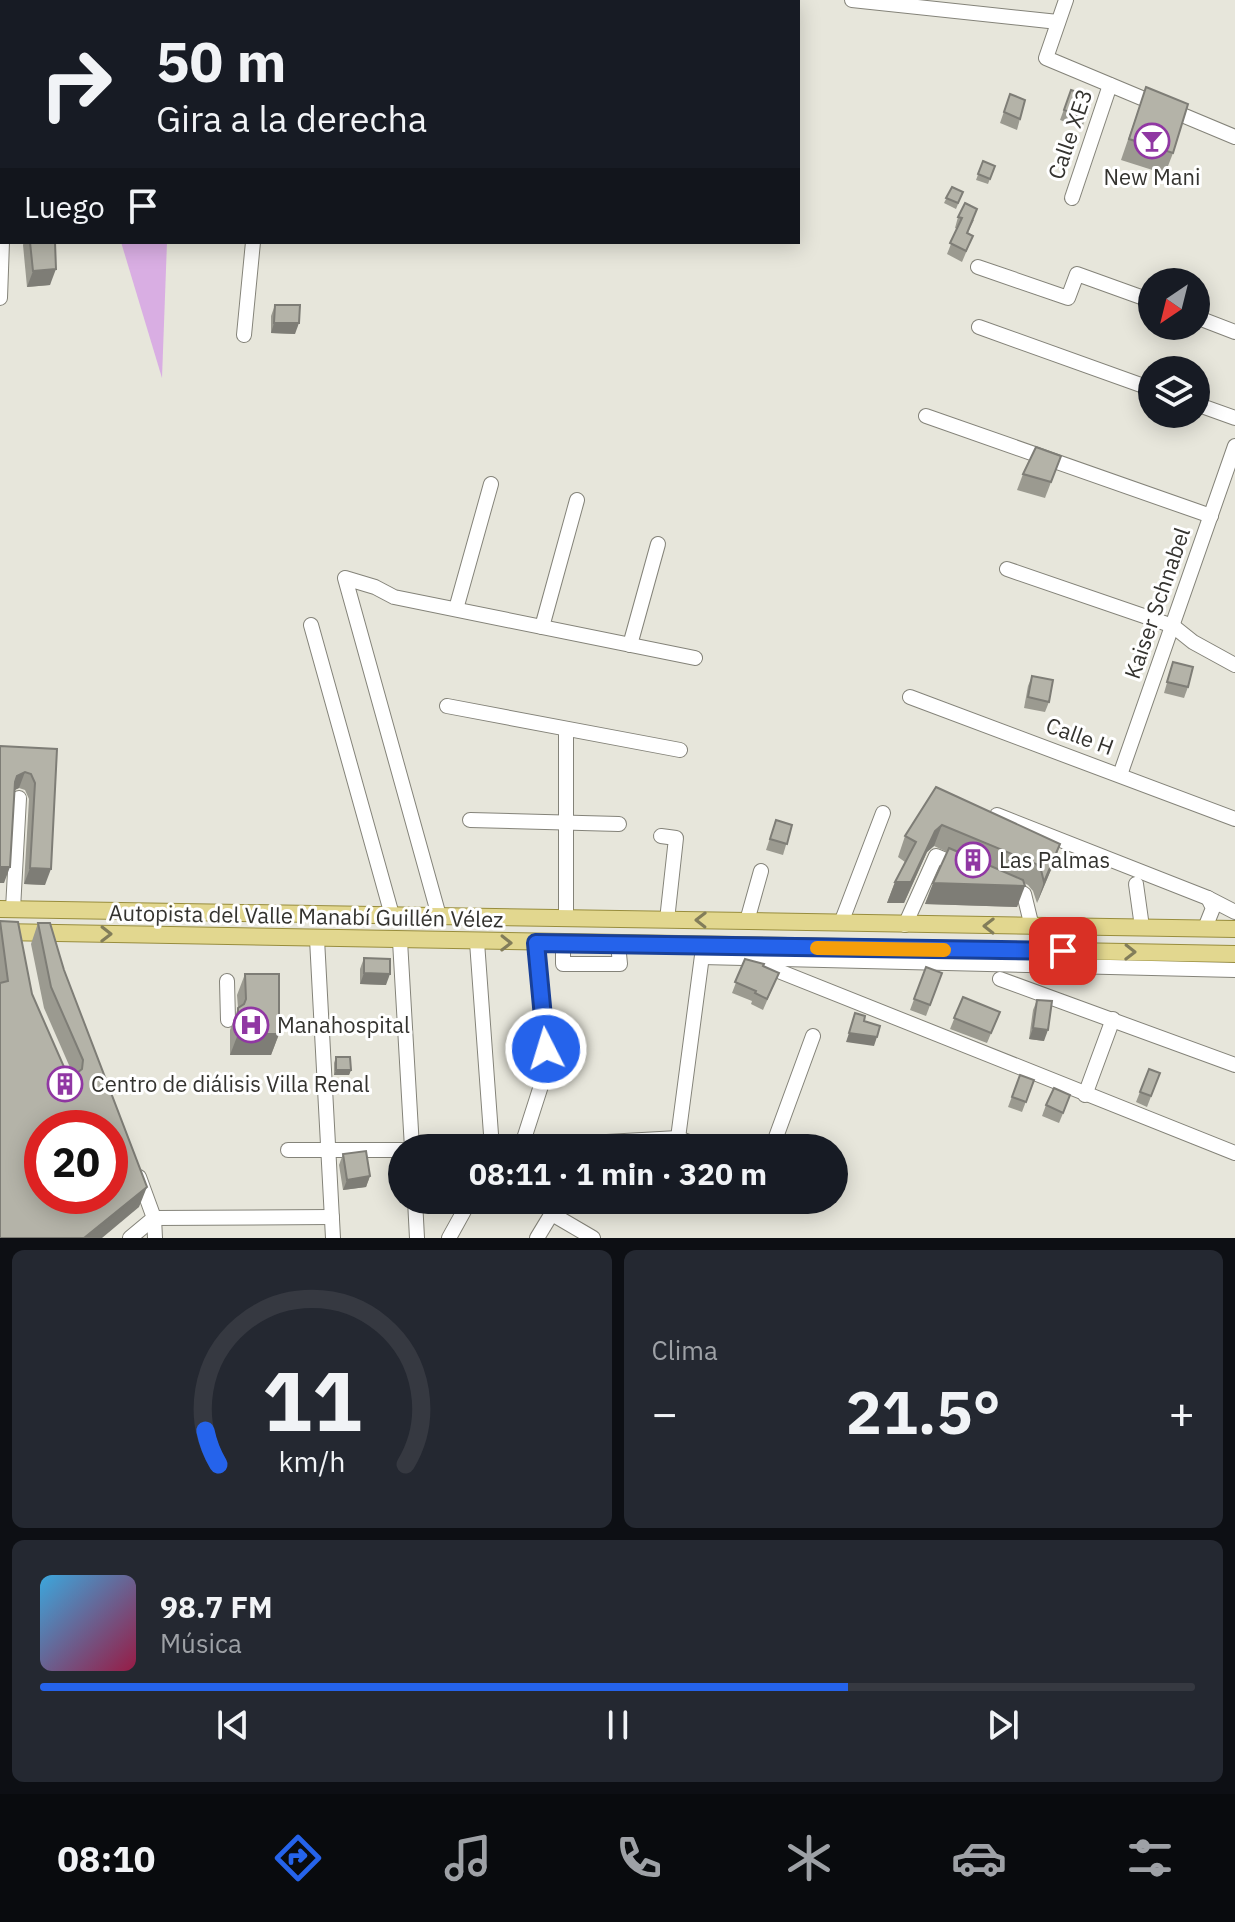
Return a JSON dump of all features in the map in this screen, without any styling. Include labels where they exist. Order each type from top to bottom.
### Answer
[{"type":"main road","name":"Autopista del Valle Manabí Guillén Vélez","points":[[6,909],[1235,929]]},
{"type":"main road","points":[[346,914],[346,939]]},
{"type":"main road","name":"Autopista del Valle Manabí Guillén Vélez","points":[[0,932],[20,940],[346,939],[618,944],[1035,959],[1235,954]]},
{"type":"street","points":[[852,0],[903,3],[1058,22]]},
{"type":"street","points":[[1001,16],[1006,0]]},
{"type":"street","points":[[1066,0],[1046,58],[1235,137]]},
{"type":"street","name":"Calle XE3","points":[[1072,198],[1110,85]]},
{"type":"street","points":[[0,298],[2,244]]},
{"type":"street","points":[[244,335],[253,244]]},
{"type":"street","points":[[978,267],[1068,298],[1077,274],[1138,296]]},
{"type":"street","points":[[1210,322],[1235,332]]},
{"type":"street","points":[[979,327],[1138,384]]},
{"type":"street","points":[[1210,409],[1235,418]]},
{"type":"street","points":[[926,416],[1211,516]]},
{"type":"street","name":"Kaiser Schnabel","points":[[1120,775],[1235,446]]},
{"type":"street","points":[[456,609],[491,484]]},
{"type":"street","points":[[542,627],[577,500]]},
{"type":"street","points":[[630,645],[658,544]]},
{"type":"street","points":[[1007,569],[1173,626],[1216,656],[1235,665]]},
{"type":"street","points":[[439,916],[345,578],[375,587],[394,597],[695,658]]},
{"type":"street","points":[[311,625],[392,915]]},
{"type":"street","name":"Calle H","points":[[910,697],[1235,819]]},
{"type":"street","points":[[447,706],[680,750]]},
{"type":"street","points":[[566,729],[566,917]]},
{"type":"street","points":[[6,909],[19,798]]},
{"type":"street","points":[[841,923],[883,813]]},
{"type":"street","points":[[997,815],[1208,898],[1235,912]]},
{"type":"street","points":[[470,820],[619,824]]},
{"type":"street","points":[[661,836],[676,838],[667,920]]},
{"type":"street","points":[[905,925],[936,856],[980,875]]},
{"type":"street","points":[[747,921],[761,871]]},
{"type":"street","points":[[995,881],[1024,894],[1032,927]]},
{"type":"street","points":[[1136,884],[1142,927]]},
{"type":"street","points":[[1205,928],[1213,908],[1208,898]]},
{"type":"street","points":[[317,939],[333,1238]]},
{"type":"street","points":[[400,941],[411,1134]]},
{"type":"street","points":[[477,942],[491,1134]]},
{"type":"street","points":[[526,1134],[547,1067],[536,943]]},
{"type":"street","points":[[679,1134],[707,949],[743,959],[1235,1153]]},
{"type":"street","points":[[743,959],[1035,959],[1235,970]]},
{"type":"street","points":[[1035,959],[1038,992]]},
{"type":"street","points":[[1000,979],[1235,1065]]},
{"type":"street","points":[[227,981],[228,1020]]},
{"type":"street","points":[[1085,1095],[1113,1019]]},
{"type":"street","points":[[777,1134],[813,1036]]},
{"type":"street","points":[[288,1150],[388,1150]]},
{"type":"street","points":[[132,1160],[154,1218],[155,1238]]},
{"type":"street","points":[[416,1214],[417,1238]]},
{"type":"street","points":[[449,1238],[462,1214]]},
{"type":"street","points":[[537,1238],[552,1214],[593,1238]]},
{"type":"street","points":[[130,1238],[154,1218],[332,1217]]},
{"type":"shaded area","points":[[122,244],[167,244],[162,378]]},
{"type":"building","points":[[1146,87],[1188,104],[1173,153],[1129,139]]},
{"type":"building","points":[[1071,90],[1085,95],[1083,103],[1090,106],[1086,118],[1064,110]]},
{"type":"building","points":[[1010,94],[1025,100],[1020,119],[1004,112]]},
{"type":"building","points":[[983,161],[995,166],[990,179],[978,174]]},
{"type":"building","points":[[952,187],[963,192],[958,203],[946,198]]},
{"type":"building","points":[[965,203],[977,209],[967,233],[973,236],[966,251],[950,243],[962,218],[958,217]]},
{"type":"building","points":[[30,244],[55,244],[56,269],[33,271]]},
{"type":"building","points":[[275,305],[300,305],[299,323],[274,323]]},
{"type":"building","points":[[1036,447],[1061,456],[1051,482],[1023,474]]},
{"type":"building","points":[[1173,662],[1193,667],[1188,687],[1167,682]]},
{"type":"building","points":[[1032,676],[1053,680],[1049,702],[1028,697]]},
{"type":"building","points":[[0,746],[57,749],[51,869],[30,868],[35,783],[31,774],[25,772],[17,776],[15,782],[10,867],[0,867]]},
{"type":"building","points":[[936,787],[1060,844],[1044,882],[1036,864],[942,825],[935,831],[911,882],[895,882],[916,842],[905,836]]},
{"type":"building","points":[[776,820],[792,825],[787,844],[770,839]]},
{"type":"building","points":[[949,848],[1023,880],[1025,886],[933,883]]},
{"type":"building","points":[[0,921],[18,922],[32,994],[64,1067],[68,1072],[77,1073],[82,1069],[83,1060],[51,987],[38,923],[50,923],[64,970],[118,1110],[24,1110],[24,1214],[114,1214],[84,1238],[0,1238],[0,983],[8,981]]},
{"type":"building","points":[[364,958],[390,959],[390,974],[364,973]]},
{"type":"building","points":[[745,959],[764,964],[779,973],[767,999],[735,982]]},
{"type":"building","points":[[926,967],[942,973],[930,1005],[914,999]]},
{"type":"building","points":[[245,974],[279,974],[279,1034],[238,1034],[238,1008],[246,999]]},
{"type":"building","points":[[963,997],[1000,1012],[991,1033],[954,1018]]},
{"type":"building","points":[[1037,1000],[1052,1001],[1048,1030],[1033,1028]]},
{"type":"building","points":[[855,1013],[865,1016],[864,1021],[880,1026],[877,1037],[849,1033]]},
{"type":"building","points":[[336,1057],[350,1057],[351,1070],[336,1070]]},
{"type":"building","points":[[1149,1069],[1160,1073],[1151,1096],[1140,1092]]},
{"type":"building","points":[[1020,1075],[1034,1080],[1026,1102],[1012,1097]]},
{"type":"building","points":[[1054,1088],[1070,1095],[1063,1113],[1046,1105]]},
{"type":"building","points":[[128,1137],[147,1187],[128,1202]]},
{"type":"building","points":[[366,1151],[370,1176],[347,1180],[343,1154]]},
{"type":"slow traffic","points":[[817,948],[944,950]]},
{"type":"place","name":"New Mani","points":[[1152,141]]},
{"type":"place","name":"Las Palmas","points":[[973,860]]},
{"type":"place","name":"Manahospital","points":[[251,1025]]},
{"type":"place","name":"Centro de diálisis Villa Renal","points":[[65,1084]]},
{"type":"route","points":[[546,1049],[536,943],[1063,951]]}]
